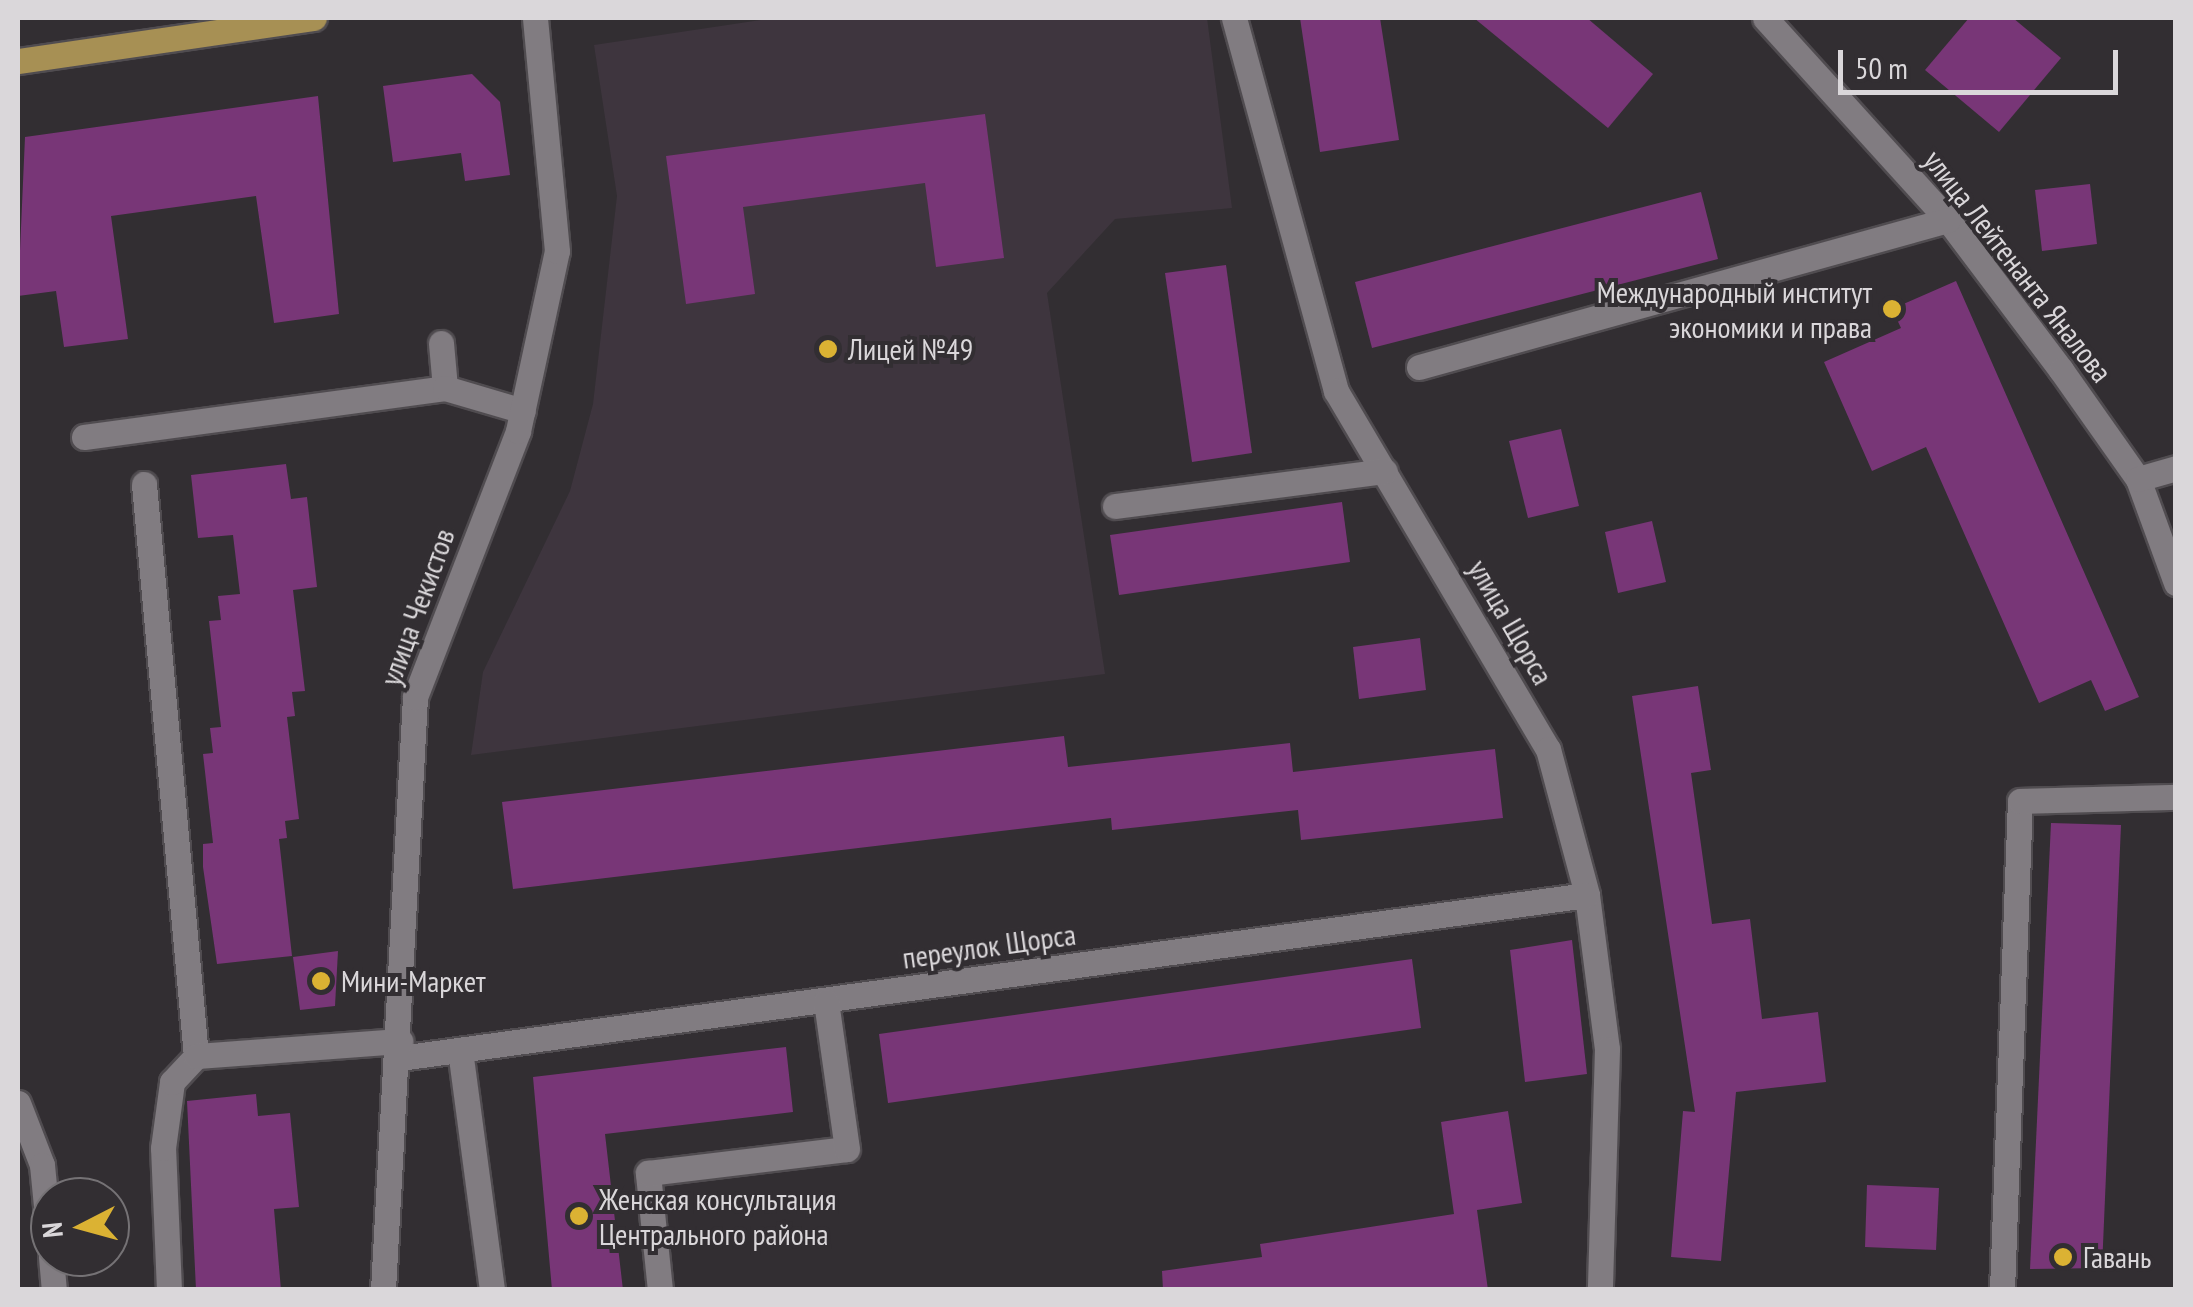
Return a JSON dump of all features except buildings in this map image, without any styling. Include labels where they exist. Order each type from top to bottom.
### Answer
[{"type":"main road","points":[[18,61],[314,18]]},
{"type":"street","name":"улица Чекистов","points":[[383,1290],[400,1049],[415,697],[522,412],[557,251],[535,18]]},
{"type":"street","name":"улица Щорса","points":[[1234,18],[1336,392],[1548,749],[1587,895],[1607,1049],[1600,1290]]},
{"type":"street","name":"улица Лейтенанта Яналова","points":[[1764,18],[1948,220],[2138,480],[2176,583]]},
{"type":"street","points":[[1419,367],[1948,220]]},
{"type":"street","points":[[440,344],[445,388]]},
{"type":"street","points":[[84,436],[445,388],[522,412]]},
{"type":"street","points":[[2138,480],[2176,468]]},
{"type":"street","points":[[1115,506],[1385,471]]},
{"type":"street","points":[[144,484],[196,1056],[172,1082],[163,1148],[169,1290]]},
{"type":"street","points":[[2002,1290],[2020,801],[2176,797]]},
{"type":"street","name":"переулок Щорса","points":[[196,1056],[460,1050],[1587,895]]},
{"type":"street","points":[[660,1290],[648,1173],[848,1149],[826,1001]]},
{"type":"street","points":[[460,1050],[492,1290]]},
{"type":"street","points":[[18,1103],[43,1177]]},
{"type":"shaded area","name":"Лицей №49","points":[[774,18],[1207,18],[1232,208],[1115,219],[1047,293],[1105,674],[471,755],[483,672],[570,491],[593,404],[617,196],[594,45]]},
{"type":"place","name":"Международный институт экономики и права","points":[[1892,309]]},
{"type":"place","name":"Лицей №49","points":[[828,349]]},
{"type":"place","name":"Мини-Маркет","points":[[321,981]]},
{"type":"place","name":"Женская консультация Центрального района","points":[[579,1216]]},
{"type":"place","name":"Гавань","points":[[2063,1257]]}]
